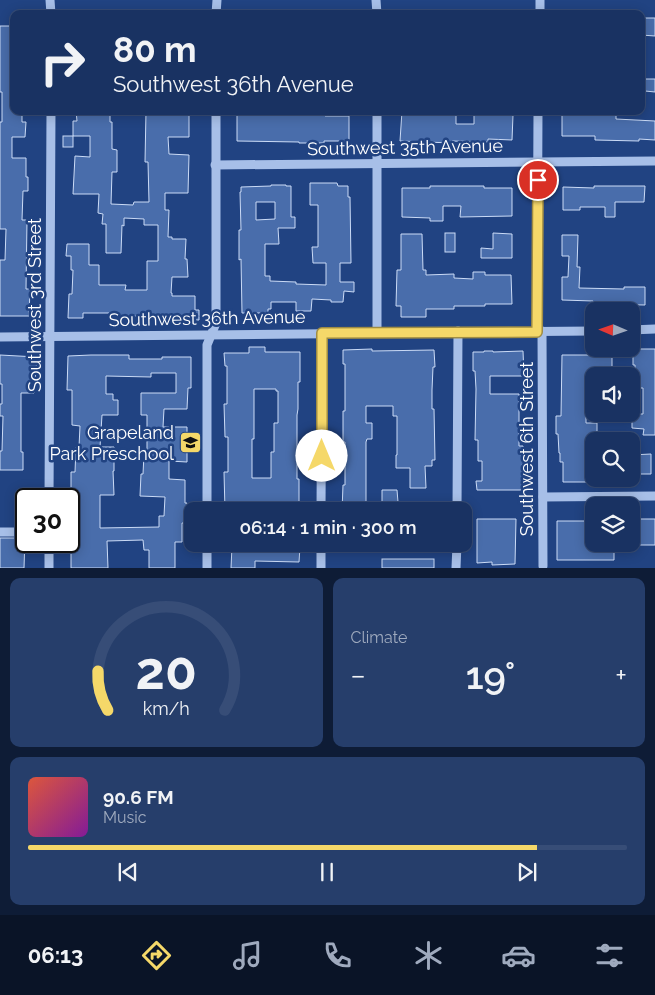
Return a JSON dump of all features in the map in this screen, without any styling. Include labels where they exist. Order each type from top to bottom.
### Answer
[{"type":"street","name":"Southwest 3rd Street","points":[[49,488],[51,115]]},
{"type":"street","points":[[207,502],[207,345],[216,323],[216,115]]},
{"type":"street","points":[[377,115],[377,332]]},
{"type":"street","name":"Southwest 6th Street","points":[[538,115],[543,566]]},
{"type":"street","name":"Southwest 35th Avenue","points":[[215,165],[655,161]]},
{"type":"street","name":"Southwest 36th Avenue","points":[[0,338],[585,330]]},
{"type":"street","points":[[640,330],[655,330]]},
{"type":"street","points":[[457,502],[458,331]]},
{"type":"street","points":[[321,502],[322,333]]},
{"type":"street","points":[[543,497],[655,496]]},
{"type":"street","points":[[0,532],[15,532]]},
{"type":"street","points":[[207,552],[207,568]]},
{"type":"street","points":[[321,552],[321,568]]},
{"type":"street","points":[[456,568],[457,552]]},
{"type":"street","points":[[49,553],[49,568]]},
{"type":"building","points":[[645,18],[655,18],[655,36],[645,35]]},
{"type":"building","points":[[0,26],[10,26],[10,115],[22,115],[22,122],[26,122],[25,137],[12,137],[12,158],[26,158],[28,191],[23,191],[22,220],[27,220],[26,289],[30,289],[29,316],[0,316],[0,260],[5,260],[6,229],[0,229],[0,122],[2,122],[2,92],[0,92]]},
{"type":"building","points":[[645,79],[655,79],[655,92],[645,91]]},
{"type":"building","points":[[76,115],[110,115],[110,122],[112,122],[112,149],[117,150],[117,172],[112,172],[111,204],[133,205],[134,202],[149,202],[148,162],[145,162],[146,115],[189,115],[189,137],[168,137],[169,154],[189,155],[188,193],[165,193],[165,210],[169,210],[168,237],[172,237],[172,239],[186,239],[185,259],[187,259],[188,277],[172,277],[171,293],[172,296],[195,296],[195,310],[199,310],[199,320],[158,322],[158,316],[109,318],[109,313],[83,313],[83,318],[68,318],[73,270],[71,270],[71,256],[66,256],[67,244],[89,244],[89,265],[99,265],[99,285],[126,285],[125,290],[147,290],[147,261],[158,261],[158,225],[144,225],[144,219],[124,218],[121,253],[106,253],[106,224],[102,224],[103,214],[98,213],[99,194],[73,194],[75,156],[90,157],[90,136],[73,136],[73,121],[77,121]]},
{"type":"building","points":[[237,115],[349,116],[349,141],[299,143],[237,141]]},
{"type":"building","points":[[402,115],[456,115],[456,124],[474,124],[474,115],[513,115],[512,140],[488,139],[488,142],[452,141],[452,143],[400,141]]},
{"type":"building","points":[[562,115],[616,115],[616,119],[655,121],[655,140],[595,140],[595,136],[562,136]]},
{"type":"building","points":[[63,136],[73,136],[73,147],[63,147]]},
{"type":"building","points":[[310,183],[337,183],[338,186],[348,186],[348,197],[350,197],[351,263],[340,263],[340,282],[354,282],[354,292],[344,291],[343,302],[312,299],[311,311],[296,311],[296,302],[271,302],[271,309],[268,309],[268,313],[242,313],[241,259],[239,260],[241,187],[291,186],[291,217],[295,217],[295,228],[278,228],[279,244],[265,244],[265,276],[270,276],[270,281],[326,285],[326,263],[313,263],[312,247],[318,247],[318,205],[310,205]],"holes":[[[256,202],[275,202],[275,219],[256,220]]]},
{"type":"building","points":[[430,186],[512,188],[512,216],[460,217],[461,206],[443,206],[443,221],[430,221],[430,218],[402,217],[402,188],[430,188]]},
{"type":"building","points":[[594,186],[645,186],[644,202],[615,202],[615,217],[605,217],[605,207],[580,207],[580,210],[563,210],[563,187],[594,188]]},
{"type":"building","points":[[445,233],[455,233],[455,252],[445,252]]},
{"type":"building","points":[[493,233],[512,234],[512,258],[481,258],[481,248],[493,249]]},
{"type":"building","points":[[401,234],[422,234],[423,270],[426,270],[426,275],[454,274],[454,278],[473,279],[473,272],[485,272],[485,275],[511,275],[512,304],[454,306],[454,309],[426,309],[426,317],[401,317],[401,306],[396,306],[397,270],[401,270]]},
{"type":"building","points":[[562,235],[578,235],[577,267],[580,267],[579,288],[624,289],[624,287],[645,287],[645,305],[640,305],[640,302],[562,300],[562,277],[568,277],[569,256],[562,256]]},
{"type":"building","points":[[249,347],[265,347],[265,352],[300,352],[297,415],[299,502],[225,502],[224,472],[228,472],[228,437],[225,437],[224,404],[227,404],[227,366],[225,366],[224,353],[249,353]],"holes":[[[254,389],[276,389],[278,391],[278,423],[274,423],[274,452],[271,452],[271,478],[252,478]]]},
{"type":"building","points":[[640,349],[655,349],[655,435],[643,435],[644,429],[632,428],[632,422],[640,422],[640,414],[643,414],[643,388],[640,388],[640,367],[633,365],[633,358],[640,358]]},
{"type":"building","points":[[343,350],[434,350],[435,367],[433,367],[432,409],[434,409],[435,460],[432,460],[432,466],[425,466],[426,488],[410,488],[410,468],[396,468],[397,416],[393,416],[393,406],[366,406],[366,423],[372,423],[372,439],[367,439],[366,442],[366,502],[342,502],[343,485],[345,485],[343,411],[345,411],[345,364],[343,364]]},
{"type":"building","points":[[523,351],[524,376],[490,376],[490,394],[519,394],[519,446],[523,446],[524,464],[522,464],[522,490],[477,490],[476,481],[482,481],[482,461],[478,461],[478,440],[475,440],[476,389],[475,371],[473,371],[473,352]]},
{"type":"building","points":[[0,355],[37,357],[34,393],[21,393],[21,452],[23,452],[23,470],[0,470],[3,416],[0,416],[2,384],[0,384]]},
{"type":"building","points":[[129,355],[129,359],[191,357],[191,388],[188,388],[187,409],[164,409],[163,427],[187,427],[187,462],[169,461],[169,479],[185,480],[182,542],[175,542],[175,568],[149,568],[149,550],[144,550],[143,540],[107,541],[108,568],[71,568],[71,553],[80,553],[80,488],[71,488],[71,472],[75,472],[76,447],[79,447],[80,426],[72,425],[72,390],[67,390],[68,356]],"holes":[[[151,373],[176,373],[176,393],[141,393],[141,415],[147,415],[147,455],[144,454],[140,496],[165,497],[164,516],[159,516],[159,527],[100,528],[100,495],[114,495],[114,447],[100,447],[102,415],[118,415],[118,400],[113,400],[113,394],[106,394],[106,376],[151,377]]]},
{"type":"building","points":[[562,355],[585,355],[585,358],[612,358],[612,367],[585,367],[585,422],[597,423],[597,432],[585,432],[585,482],[563,482],[563,462],[560,462],[558,434],[556,434],[556,416],[561,416]]},
{"type":"building","points":[[651,454],[651,474],[640,474],[640,455]]},
{"type":"building","points":[[382,490],[397,490],[398,502],[382,502]]},
{"type":"building","points":[[477,519],[516,519],[515,564],[492,565],[492,562],[477,563]]},
{"type":"building","points":[[640,519],[655,519],[655,545],[640,545]]},
{"type":"building","points":[[557,521],[585,521],[585,552],[614,552],[614,560],[557,560]]},
{"type":"building","points":[[0,538],[15,538],[15,553],[24,553],[24,568],[0,568]]},
{"type":"building","points":[[232,552],[300,552],[299,562],[255,561],[255,568],[231,568]]},
{"type":"building","points":[[382,559],[434,559],[434,568],[382,568]]},
{"type":"place","name":"Grapeland Park Preschool","points":[[190,442]]},
{"type":"route","points":[[322,456],[322,333],[537,332],[538,180]]}]
